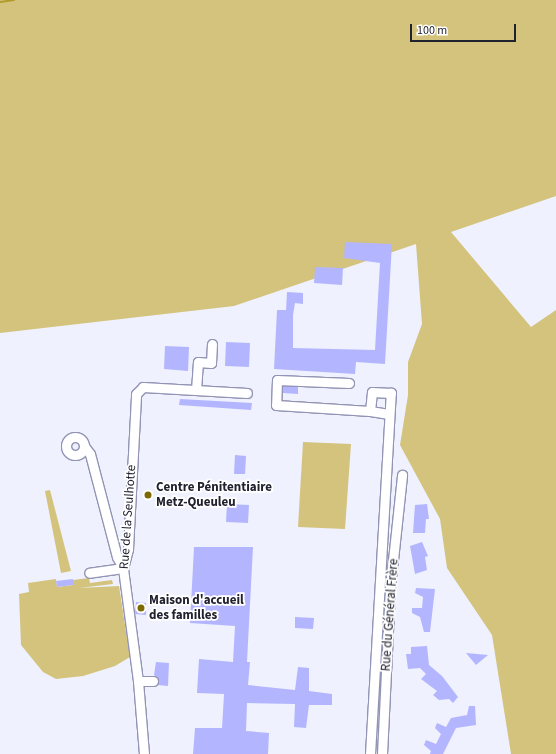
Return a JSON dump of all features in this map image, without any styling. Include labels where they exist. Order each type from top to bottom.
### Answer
[{"type":"street","points":[[196,390],[198,362],[211,363],[212,344]]},
{"type":"street","points":[[349,383],[278,380],[276,406],[370,411],[390,414]]},
{"type":"street","name":"Rue de la Seulhotte","points":[[144,754],[138,681],[123,568],[128,549],[138,389],[247,393]]},
{"type":"street","points":[[370,411],[372,392],[392,393],[370,754]]},
{"type":"street","points":[[84,446],[90,454],[117,557],[123,568],[89,573]]},
{"type":"street","name":"Rue du Général Frère","points":[[382,754],[390,588],[402,475]]},
{"type":"street","points":[[138,681],[153,681]]},
{"type":"street","points":[[365,754],[370,743]]},
{"type":"shaded area","points":[[0,0],[556,0],[556,196],[451,232],[531,327],[556,310],[556,754],[511,754],[492,635],[447,568],[440,519],[400,445],[408,395],[408,362],[422,324],[416,244],[234,306],[0,333]]},
{"type":"shaded area","points":[[303,442],[351,444],[345,529],[298,527]]},
{"type":"shaded area","points":[[50,490],[71,571],[61,573],[45,491]]},
{"type":"shaded area","points":[[89,578],[90,583],[112,580],[113,584],[79,588],[119,586],[130,657],[115,666],[83,676],[56,679],[43,672],[21,645],[19,594],[29,592],[28,583],[56,579],[57,587],[73,585],[73,580]]},
{"type":"building","points":[[345,242],[392,244],[385,364],[356,362],[355,374],[274,369],[277,310],[286,310],[287,292],[303,293],[303,304],[295,303],[293,315],[293,348],[375,350],[380,263],[344,258]]},
{"type":"building","points":[[315,267],[343,268],[342,285],[314,283]]},
{"type":"building","points":[[226,342],[250,343],[249,367],[225,366]]},
{"type":"building","points":[[165,346],[189,347],[188,371],[164,369]]},
{"type":"building","points":[[283,386],[298,387],[298,394],[283,393]]},
{"type":"building","points":[[180,399],[252,403],[251,410],[179,405]]},
{"type":"building","points":[[235,455],[246,456],[245,474],[234,474]]},
{"type":"building","points":[[227,504],[249,505],[248,523],[226,522]]},
{"type":"building","points":[[427,504],[429,519],[426,519],[425,533],[413,533],[415,505]]},
{"type":"building","points":[[422,542],[428,556],[425,557],[427,570],[415,574],[410,546]]},
{"type":"building","points":[[194,547],[253,547],[247,662],[250,662],[248,685],[295,690],[298,667],[309,668],[309,691],[332,694],[332,705],[309,705],[306,728],[294,727],[295,704],[247,703],[246,731],[269,733],[268,754],[193,754],[195,728],[222,728],[224,694],[197,693],[199,659],[233,662],[235,626],[190,623]]},
{"type":"building","points":[[73,579],[73,585],[57,587],[56,581]]},
{"type":"building","points":[[416,588],[435,589],[430,632],[424,632],[420,617],[412,613],[412,608],[422,608],[423,597],[415,593]]},
{"type":"building","name":"Maison d'accueil des familles","points":[[136,602],[146,603],[146,615],[135,614]]},
{"type":"building","points":[[295,617],[314,618],[313,629],[295,628]]},
{"type":"building","points":[[427,646],[429,665],[442,676],[458,697],[453,703],[449,699],[439,700],[433,695],[437,691],[421,679],[426,674],[420,668],[408,669],[406,654],[411,654],[411,647]]},
{"type":"building","points":[[466,653],[488,655],[476,665]]},
{"type":"building","points":[[156,662],[169,663],[168,686],[157,685],[158,678],[154,675]]},
{"type":"building","points":[[469,706],[475,706],[476,725],[456,728],[443,754],[430,754],[431,751],[424,745],[426,740],[436,744],[441,734],[435,728],[437,723],[446,727],[451,718],[467,715]]},
{"type":"waterway","points":[[0,2],[14,0]]},
{"type":"place","name":"Centre Pénitentiaire Metz-Queuleu","points":[[148,495]]},
{"type":"place","name":"Maison d'accueil des familles","points":[[141,608]]}]
